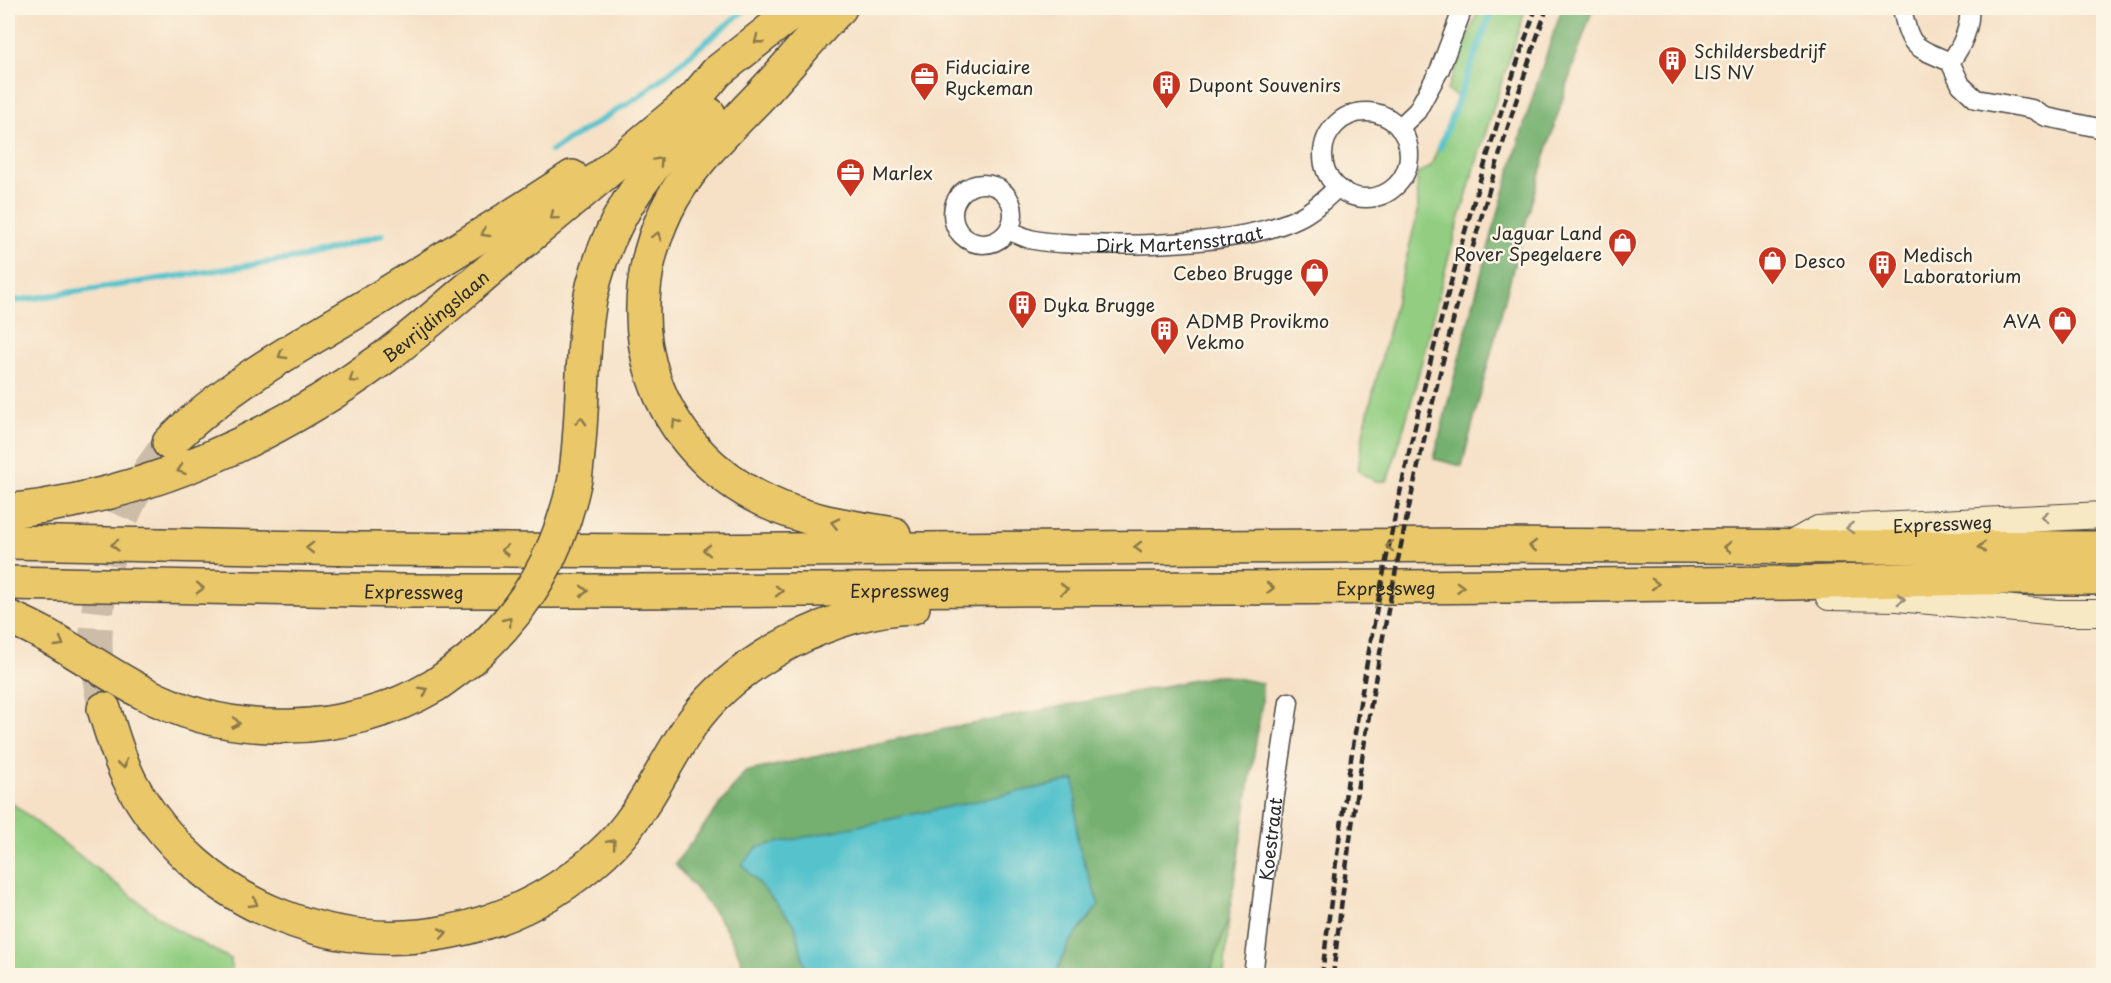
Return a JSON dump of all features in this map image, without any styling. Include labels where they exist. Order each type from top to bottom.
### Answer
[{"type":"highway","name":"Bevrijdingslaan","points":[[8,511],[40,508],[97,497],[152,480],[233,448],[297,415],[349,382],[417,330],[695,98],[717,72],[805,21],[840,8]]},
{"type":"highway","points":[[8,617],[29,626],[141,692],[177,709],[248,725],[316,725],[348,719],[404,701],[435,686],[491,642],[528,597],[564,526],[580,448],[587,317],[595,277],[608,240],[630,200],[654,166],[671,148],[716,108],[805,21]]},
{"type":"highway","points":[[805,21],[774,81],[698,162],[667,210],[651,252],[643,286],[642,318],[646,348],[655,384],[680,431],[708,465],[737,486],[767,503],[796,514],[846,526],[976,548]]},
{"type":"highway","points":[[169,443],[202,411],[259,370],[520,212],[590,165],[686,90],[717,72]]},
{"type":"highway","name":"Expressweg","points":[[8,542],[383,549],[669,551],[1445,545],[2103,548]]},
{"type":"highway","name":"Expressweg","points":[[8,583],[414,591],[1006,590],[2103,578]]},
{"type":"highway","points":[[104,709],[130,781],[146,808],[166,835],[190,859],[222,885],[266,911],[310,928],[362,937],[415,938],[467,929],[516,912],[560,886],[604,852],[634,816],[693,722],[725,686],[766,656],[805,635],[854,617],[901,608],[961,606],[1006,590]]},
{"type":"street","points":[[1399,128],[1417,111],[1440,69],[1463,8]]},
{"type":"street","points":[[1902,8],[1906,32],[1916,47],[1950,62],[1961,85],[1976,99],[2032,109],[2046,117],[2103,129]]},
{"type":"street","points":[[1950,62],[1959,52],[1970,19],[1969,8]]},
{"type":"street","points":[[1368,112],[1386,117],[1399,128],[1407,144],[1408,162],[1402,179],[1395,187],[1376,197],[1365,198],[1347,194],[1337,188],[1327,173],[1323,156],[1326,139],[1336,124],[1350,115],[1368,112]]},
{"type":"street","name":"Dirk Martensstraat","points":[[1009,231],[1029,239],[1054,243],[1108,245],[1184,242],[1247,235],[1298,218],[1322,203],[1337,188]]},
{"type":"street","name":"Expressweg","points":[[1787,547],[1818,530],[2103,515]]},
{"type":"street","name":"Expressweg","points":[[1794,583],[1821,597],[1898,598],[2057,613],[2103,613]]},
{"type":"street","name":"Koestraat","points":[[1253,975],[1288,702]]},
{"type":"green space","points":[[1479,8],[1526,8],[1459,221],[1396,453],[1387,481],[1375,481],[1358,471],[1364,429],[1418,212],[1417,174],[1431,166],[1457,96],[1447,91]]},
{"type":"green space","points":[[1562,8],[1593,8],[1539,178],[1462,466],[1434,459],[1493,232]]},
{"type":"green space","points":[[1220,675],[1262,683],[1262,702],[1229,917],[1209,975],[1055,975],[1068,945],[1099,905],[1077,841],[1075,780],[742,864],[795,925],[807,975],[745,975],[735,945],[726,930],[675,864],[745,772],[915,735]]},
{"type":"green space","points":[[8,800],[173,928],[231,959],[232,975],[8,975]]},
{"type":"green space","points":[[1229,917],[1224,975],[1209,975]]},
{"type":"water","points":[[1075,780],[1077,841],[1099,905],[1068,945],[1055,975],[807,975],[795,925],[742,864],[758,847]]},
{"type":"waterway","points":[[551,151],[640,96],[747,8]]},
{"type":"waterway","points":[[1440,148],[1493,8]]},
{"type":"waterway","points":[[8,302],[304,257],[382,235]]},
{"type":"tunnel","points":[[104,709],[96,643],[103,580],[114,539],[130,501],[169,443]]},
{"type":"railway","points":[[1322,976],[1337,853],[1356,730],[1377,607],[1402,486],[1461,245],[1536,8]]},
{"type":"railway","points":[[1333,976],[1355,804],[1400,548],[1460,294],[1512,114],[1547,8]]},
{"type":"place","name":"Schildersbedrijf LIS NV","points":[[1673,86]]},
{"type":"place","name":"Fiduciaire Ryckeman","points":[[924,102]]},
{"type":"place","name":"Dupont Souvenirs","points":[[1167,110]]},
{"type":"place","name":"Marlex","points":[[851,198]]},
{"type":"place","name":"Jaguar Land Rover Spegelaere","points":[[1623,268]]},
{"type":"place","name":"Desco","points":[[1773,286]]},
{"type":"place","name":"Medisch Laboratorium","points":[[1882,290]]},
{"type":"place","name":"Cebeo Brugge","points":[[1314,298]]},
{"type":"place","name":"Dyka Brugge","points":[[1022,330]]},
{"type":"place","name":"AVA","points":[[2062,346]]},
{"type":"place","name":"ADMB Provikmo Vekmo","points":[[1165,356]]}]
